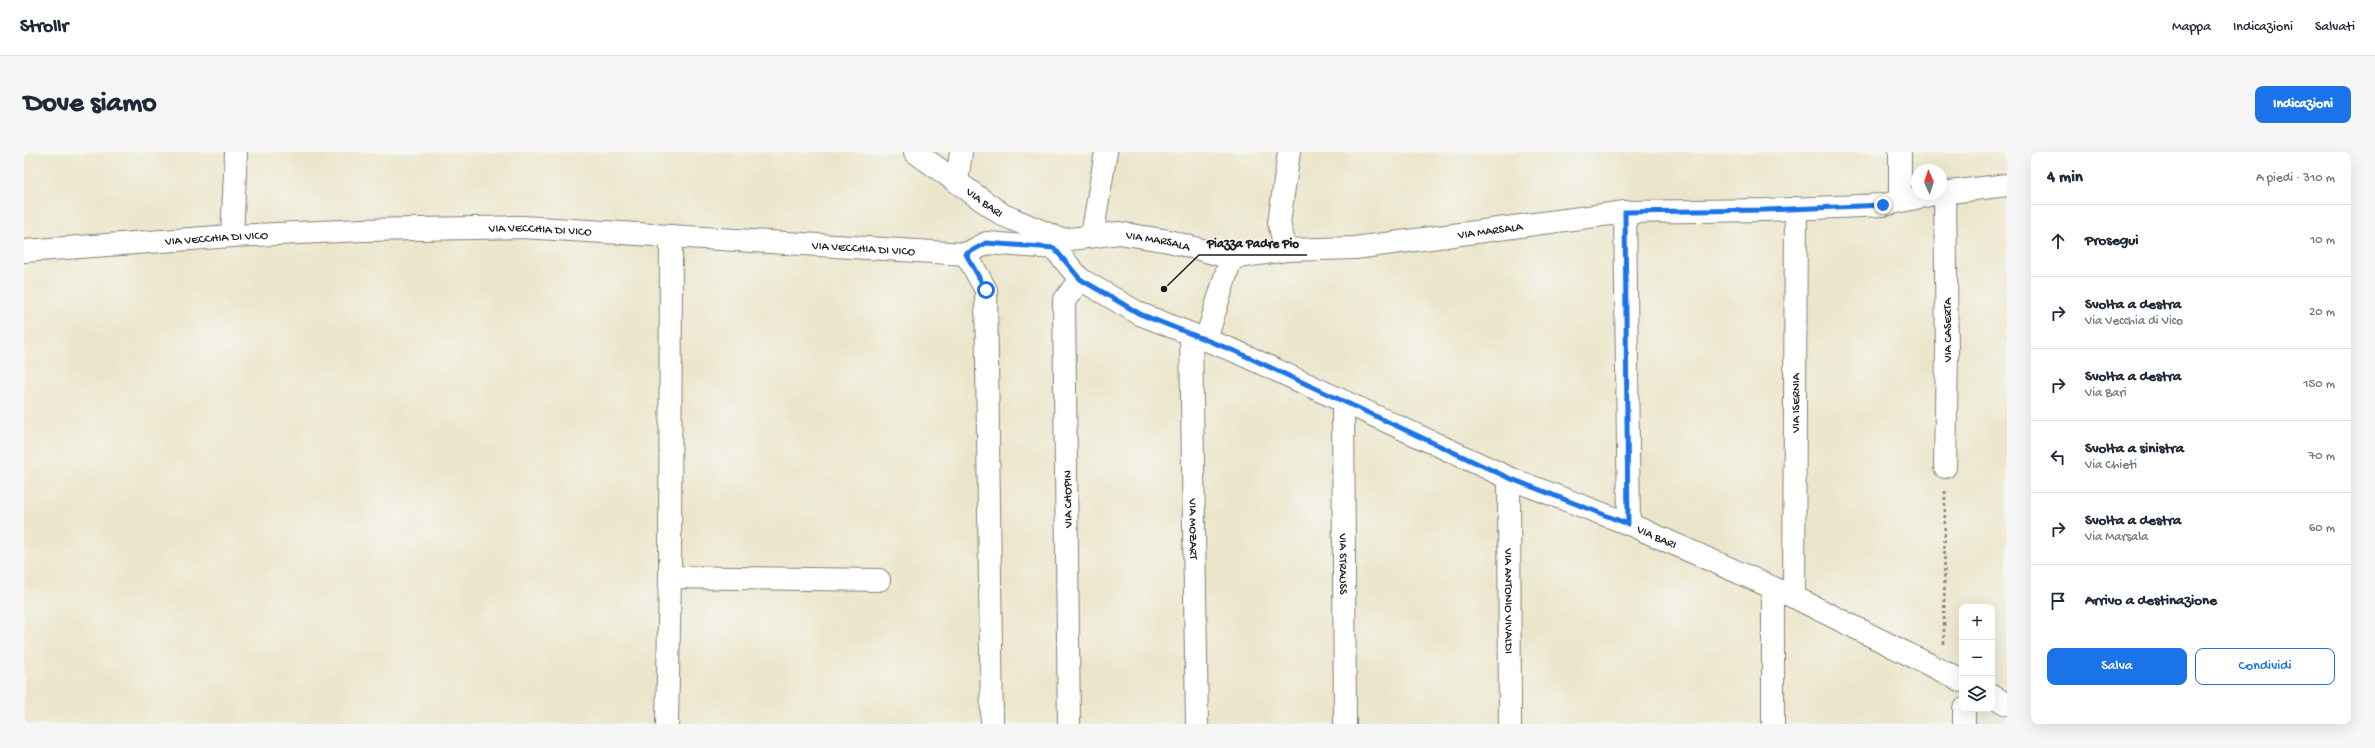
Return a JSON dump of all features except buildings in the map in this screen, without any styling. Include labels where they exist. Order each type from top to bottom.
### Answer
[{"type":"street","points":[[232,236],[236,152]]},
{"type":"street","name":"VIA BARI","points":[[915,152],[1003,215],[1058,244],[1080,279],[1140,314],[1199,337],[1509,478],[1628,524],[1794,597],[1953,677]]},
{"type":"street","points":[[957,182],[961,152]]},
{"type":"street","points":[[1092,236],[1106,152]]},
{"type":"street","points":[[1286,250],[1279,223],[1290,152]]},
{"type":"street","points":[[1900,152],[1900,200]]},
{"type":"street","name":"VIA MARSALA","points":[[1947,192],[2007,186]]},
{"type":"street","name":"VIA MARSALA","points":[[1058,244],[1092,236],[1119,233],[1170,241],[1231,258],[1286,250],[1355,248],[1625,212],[1883,205],[1911,198]]},
{"type":"street","name":"VIA CASERTA","points":[[1940,200],[1947,351],[1944,468]]},
{"type":"street","name":"VIA ISERNIA","points":[[1794,597],[1796,208]]},
{"type":"street","points":[[1625,212],[1628,524]]},
{"type":"street","name":"VIA VECCHIA DI VICO","points":[[24,251],[232,236],[363,230],[522,227],[966,254]]},
{"type":"street","points":[[667,724],[670,577],[671,236]]},
{"type":"street","points":[[992,724],[986,290],[966,254],[986,243],[1058,244]]},
{"type":"street","name":"VIA MOZART","points":[[1197,724],[1199,337],[1231,258]]},
{"type":"street","name":"VIA CHOPIN","points":[[1069,724],[1064,301],[1080,279]]},
{"type":"street","name":"VIA STRAUSS","points":[[1343,403],[1345,724]]},
{"type":"street","name":"VIA ANTONIO VIVALDI","points":[[1509,478],[1510,724]]},
{"type":"street","points":[[670,577],[879,580]]},
{"type":"street","points":[[1773,588],[1773,724]]},
{"type":"street","points":[[1995,698],[2007,704]]},
{"type":"street","points":[[1964,712],[1964,724]]},
{"type":"path","points":[[1944,468],[1953,677]]},
{"type":"place","name":"Piazza Padre Pio","points":[[1164,289]]},
{"type":"route","points":[[986,290],[966,254],[986,243],[1054,248],[1080,279],[1140,314],[1237,352],[1343,403],[1509,478],[1628,524],[1625,212],[1765,210],[1883,205]]}]
